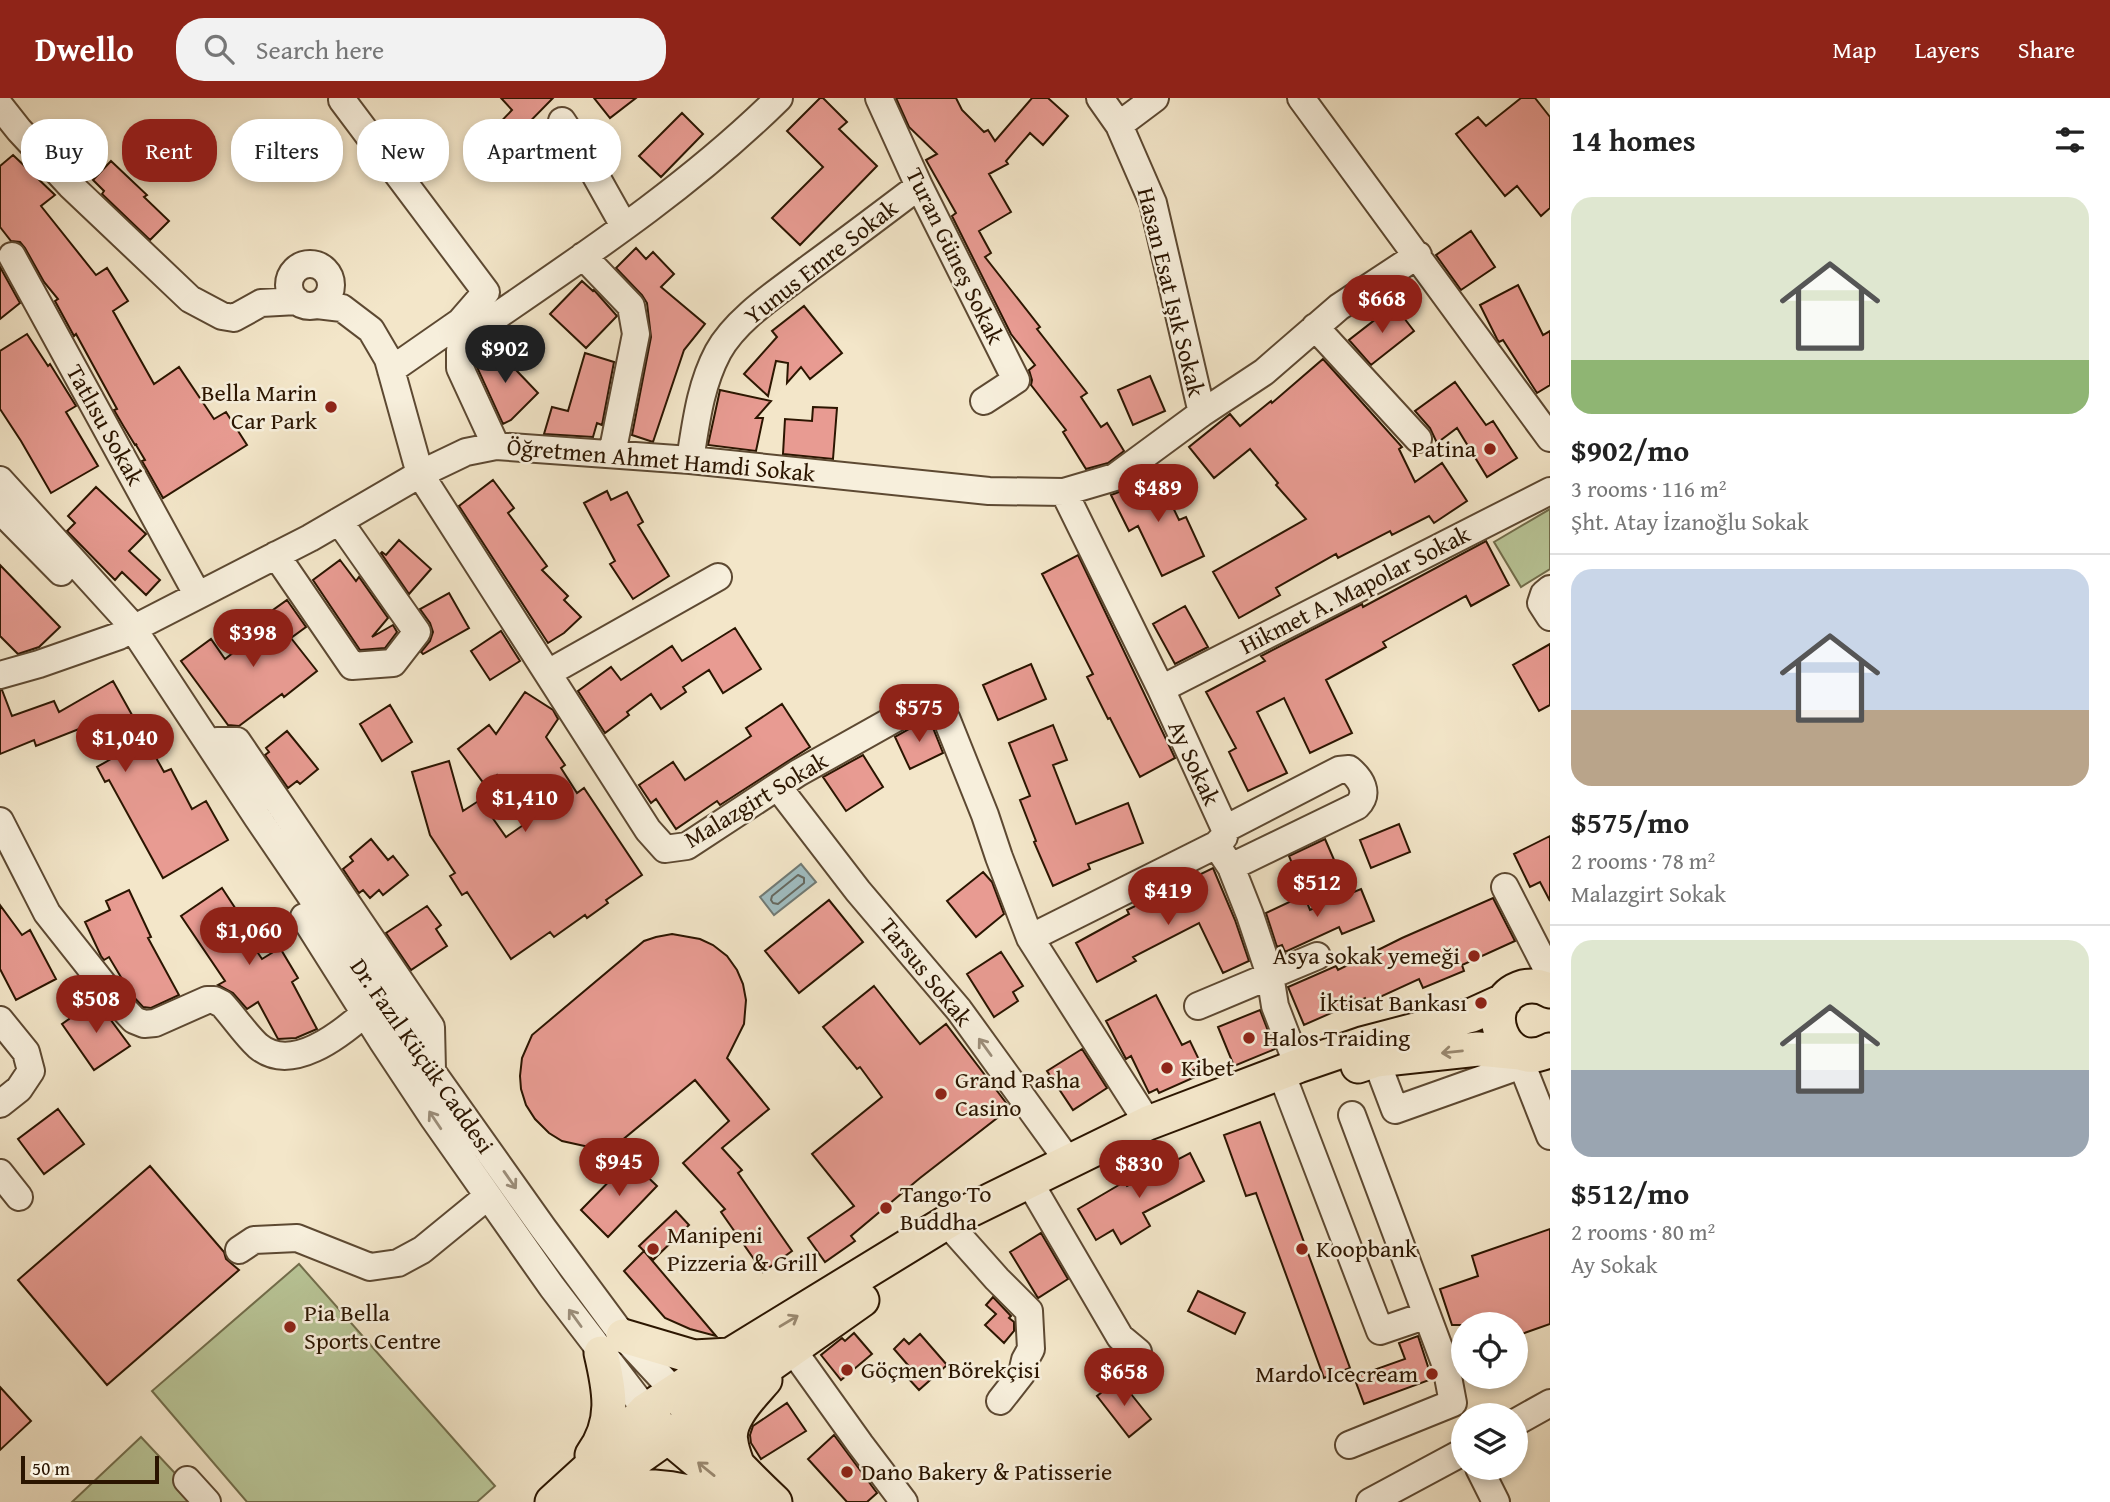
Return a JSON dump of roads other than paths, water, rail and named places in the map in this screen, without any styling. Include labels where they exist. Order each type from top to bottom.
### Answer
[{"type":"main road","points":[[569,1497],[646,1410],[730,1355],[922,1249],[1362,1044],[1472,1015],[1505,1000],[1527,986],[1549,983]]},
{"type":"main road","points":[[1505,1000],[1498,1023],[1501,1034],[1508,1045],[1533,1053]]},
{"type":"main road","points":[[569,1497],[667,1436],[792,1349],[922,1249],[952,1219],[1148,1123],[1292,1077],[1376,1060],[1478,1049],[1533,1053]]},
{"type":"main road","points":[[569,1497],[602,1442],[610,1413],[612,1344],[694,1357],[730,1355]]},
{"type":"main road","points":[[739,1469],[730,1439],[734,1423],[749,1400],[792,1349]]},
{"type":"main road","points":[[674,1391],[739,1469],[775,1502]]},
{"type":"main road","points":[[646,1410],[667,1436],[746,1502]]},
{"type":"main road","points":[[569,1497],[636,1486],[661,1486],[702,1495],[716,1502]]},
{"type":"street","points":[[496,446],[460,369],[460,350],[472,333],[671,192],[779,98]]},
{"type":"street","name":"Turan Güneş Sokak","points":[[879,98],[919,186],[1016,380],[984,401]]},
{"type":"street","name":"Hasan Esat Işık Sokak","points":[[1100,98],[1119,125],[1153,203],[1202,413]]},
{"type":"street","points":[[1119,125],[1155,98]]},
{"type":"street","points":[[1301,98],[1550,438]]},
{"type":"street","points":[[342,100],[486,292],[460,323],[391,370]]},
{"type":"street","name":"Malazgirt Sokak","points":[[0,106],[70,185],[190,299],[222,316],[234,318],[261,303],[307,303],[342,308],[371,330],[388,359],[420,474],[649,830],[665,849],[687,846],[798,773],[921,704],[935,703],[947,720],[981,803],[1030,938],[1148,1123]]},
{"type":"street","points":[[599,182],[624,226]]},
{"type":"street","name":"Yunus Emre Sokak","points":[[690,460],[698,405],[709,370],[720,349],[740,325],[765,302],[919,186]]},
{"type":"street","name":"Hasan Esat Işık Sokak","points":[[1064,492],[1115,477],[1202,413],[1264,372],[1339,307],[1418,255]]},
{"type":"street","name":"Tatlısu Sokak","points":[[12,256],[197,594]]},
{"type":"street","points":[[583,256],[631,306],[636,334],[612,454]]},
{"type":"street","points":[[1315,327],[1418,439]]},
{"type":"street","name":"Öğretmen Ahmet Hamdi Sokak","points":[[0,675],[130,631],[339,521],[420,474],[466,453],[496,446],[690,460],[989,491],[1064,492]]},
{"type":"street","name":"Dr. Fazıl Küçük Caddesi","points":[[0,480],[130,631],[210,744],[272,840],[543,1228],[612,1344],[646,1410]]},
{"type":"street","name":"Hikmet A. Mapolar Sokak","points":[[1161,689],[1550,491]]},
{"type":"street","name":"Ay Sokak","points":[[1064,492],[1161,689],[1220,837],[1270,975],[1292,1077],[1380,1331],[1427,1315]]},
{"type":"street","points":[[0,510],[115,629],[130,631]]},
{"type":"street","points":[[276,555],[352,666],[393,663],[416,632],[339,521]]},
{"type":"street","points":[[548,673],[718,577]]},
{"type":"street","points":[[1550,589],[1544,594],[1541,603],[1550,617]]},
{"type":"street","name":"Dr. Fazıl Küçük Caddesi","points":[[130,631],[182,728],[365,1013],[488,1196],[612,1344],[674,1391]]},
{"type":"street","points":[[1030,938],[1220,837],[1339,769],[1349,769],[1358,777],[1365,790],[1362,801],[1357,806],[1231,867]]},
{"type":"street","name":"Tarsus Sokak","points":[[778,787],[858,891],[959,1010],[1069,1162]]},
{"type":"street","points":[[0,821],[47,913],[134,1020],[144,1024],[155,1023],[202,1001],[214,1000],[222,1004],[258,1045],[275,1055],[284,1055],[316,1048],[341,1035],[365,1013]]},
{"type":"street","points":[[1505,887],[1544,963],[1549,983]]},
{"type":"street","points":[[1198,1006],[1317,956]]},
{"type":"street","points":[[0,1020],[26,1052],[31,1071],[19,1089],[0,1104]]},
{"type":"street","points":[[1533,1053],[1550,1101]]},
{"type":"street","points":[[1376,1060],[1395,1110],[1522,1065],[1550,1136]]},
{"type":"street","points":[[1349,1445],[1453,1403],[1446,1366],[1352,1115]]},
{"type":"street","points":[[0,1174],[19,1197]]},
{"type":"street","points":[[1037,1195],[1120,1337],[1138,1352]]},
{"type":"street","points":[[239,1250],[254,1240],[297,1238],[370,1268],[398,1263],[422,1250],[488,1196]]},
{"type":"street","points":[[957,1234],[1030,1311],[1031,1349],[1022,1373],[1000,1401]]},
{"type":"street","points":[[792,1349],[904,1502]]},
{"type":"street","points":[[1528,1415],[1550,1403]]},
{"type":"street","points":[[1370,1502],[1451,1458]]},
{"type":"street","points":[[187,1480],[207,1502]]},
{"type":"street","points":[[1485,1480],[1496,1502]]},
{"type":"water","points":[[801,864],[816,882],[774,915],[760,897]]},
{"type":"place","name":"Bella Marin Car Park","points":[[331,407]]},
{"type":"place","name":"Patina","points":[[1490,449]]},
{"type":"place","name":"Asya sokak yemeği","points":[[1474,956]]},
{"type":"place","name":"İktisat Bankası","points":[[1481,1003]]},
{"type":"place","name":"Halos Traiding","points":[[1249,1038]]},
{"type":"place","name":"Kibet","points":[[1167,1068]]},
{"type":"place","name":"Grand Pasha Casino","points":[[941,1094]]},
{"type":"place","name":"Tango To Buddha","points":[[886,1208]]},
{"type":"place","name":"Manipeni Pizzeria & Grill","points":[[653,1249]]},
{"type":"place","name":"Koopbank","points":[[1302,1249]]},
{"type":"place","name":"Pia Bella Sports Centre","points":[[290,1327]]},
{"type":"place","name":"Göçmen Börekçisi","points":[[847,1370]]},
{"type":"place","name":"Mardo Icecream","points":[[1432,1374]]},
{"type":"place","name":"Dano Bakery & Patisserie","points":[[847,1472]]}]
